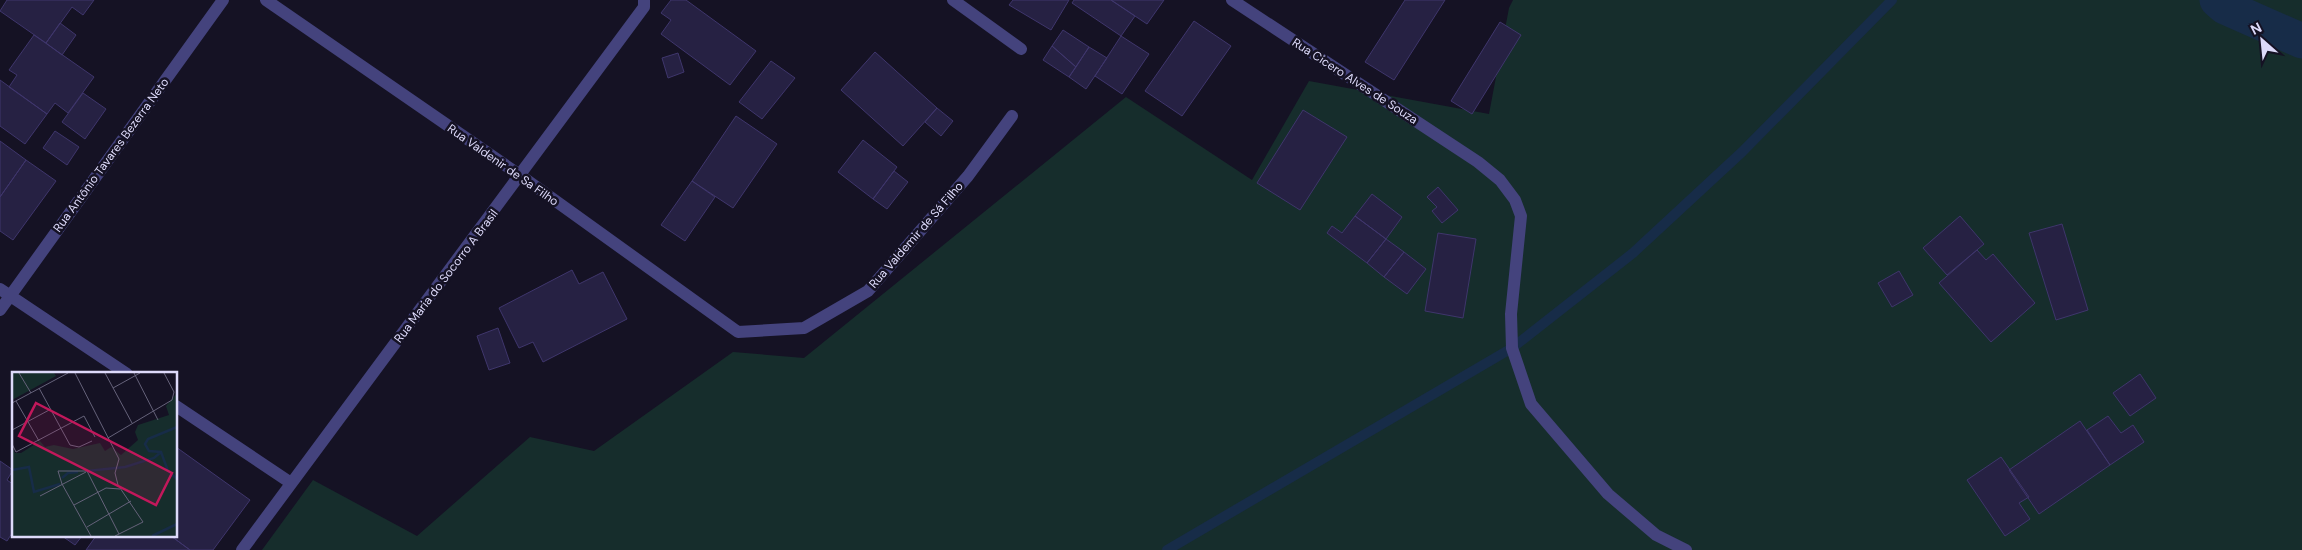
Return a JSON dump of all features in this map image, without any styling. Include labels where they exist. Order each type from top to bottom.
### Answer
[{"type":"street","name":"Rua Antônio Tavares Bezerra Neto","points":[[0,310],[5,292],[223,0]]},
{"type":"street","name":"Rua Valdenir de Sa Filho","points":[[266,0],[521,176],[738,332]]},
{"type":"street","name":"Rua Maria do Socorro A Brasil","points":[[242,550],[521,176],[644,7],[644,0]]},
{"type":"street","points":[[953,0],[1021,48]]},
{"type":"street","name":"Rua Cicero Alves de Souza","points":[[1232,0],[1478,162],[1500,180],[1515,200],[1521,216],[1512,314],[1512,348],[1531,404],[1608,494],[1656,535],[1686,550]]},
{"type":"street","name":"Rua Valdemir de Sá Filho","points":[[738,332],[804,328],[868,291],[968,176],[1012,116]]},
{"type":"street","points":[[5,292],[124,372]]},
{"type":"street","points":[[178,407],[291,483]]},
{"type":"green space","points":[[1513,0],[2302,0],[2302,550],[262,550],[313,480],[417,536],[530,437],[594,451],[733,352],[804,358],[1126,97],[1252,180],[1309,81],[1489,114],[1509,8]]},
{"type":"building","points":[[7,0],[94,0],[83,15],[72,7],[46,43],[0,11]]},
{"type":"building","points":[[671,0],[686,0],[756,51],[730,85],[661,34],[671,20],[661,13]]},
{"type":"building","points":[[1013,0],[1069,0],[1051,30],[1009,5]]},
{"type":"building","points":[[1074,0],[1111,0],[1135,16],[1121,36],[1072,3]]},
{"type":"building","points":[[1111,0],[1164,0],[1147,24]]},
{"type":"building","points":[[1405,0],[1445,0],[1394,80],[1365,62]]},
{"type":"building","points":[[1194,21],[1231,46],[1182,116],[1145,91]]},
{"type":"building","points":[[1500,22],[1521,35],[1472,114],[1451,101]]},
{"type":"building","points":[[60,23],[76,35],[62,55],[46,43]]},
{"type":"building","points":[[1063,30],[1089,47],[1076,67],[1052,46]]},
{"type":"building","points":[[34,35],[94,77],[68,113],[55,103],[47,114],[9,87],[17,75],[9,70]]},
{"type":"building","points":[[1121,36],[1149,54],[1122,94],[1095,76]]},
{"type":"building","points":[[1052,46],[1076,67],[1069,77],[1043,60]]},
{"type":"building","points":[[1089,47],[1107,58],[1086,89],[1069,77]]},
{"type":"building","points":[[875,52],[937,108],[903,146],[841,90]]},
{"type":"building","points":[[678,53],[684,72],[668,78],[662,58]]},
{"type":"building","points":[[771,61],[795,78],[762,119],[739,102]]},
{"type":"building","points":[[0,80],[47,114],[25,144],[0,126]]},
{"type":"building","points":[[83,93],[106,109],[85,139],[62,122]]},
{"type":"building","points":[[937,108],[953,121],[941,136],[925,122]]},
{"type":"building","points":[[1303,110],[1347,137],[1300,210],[1257,183]]},
{"type":"building","points":[[736,116],[777,144],[733,208],[692,181]]},
{"type":"building","points":[[55,131],[79,147],[67,165],[43,148]]},
{"type":"building","points":[[863,140],[897,167],[873,199],[838,172]]},
{"type":"building","points":[[0,141],[26,160],[0,197]]},
{"type":"building","points":[[26,160],[56,181],[13,240],[0,231],[0,197]]},
{"type":"building","points":[[894,171],[908,182],[887,209],[873,199]]},
{"type":"building","points":[[692,181],[715,197],[685,241],[661,225]]},
{"type":"building","points":[[1438,187],[1458,210],[1442,223],[1432,211],[1437,207],[1427,197]]},
{"type":"building","points":[[1372,194],[1402,217],[1386,239],[1355,216]]},
{"type":"building","points":[[1355,216],[1386,239],[1367,263],[1327,233],[1332,226],[1342,233]]},
{"type":"building","points":[[1960,216],[1984,244],[1947,275],[1923,248]]},
{"type":"building","points":[[2062,224],[2088,310],[2056,320],[2029,233]]},
{"type":"building","points":[[1438,233],[1476,239],[1463,318],[1425,311]]},
{"type":"building","points":[[1386,239],[1404,252],[1384,277],[1367,263]]},
{"type":"building","points":[[1977,250],[1986,260],[1993,254],[2035,303],[1991,342],[1939,283]]},
{"type":"building","points":[[1404,252],[1426,269],[1407,294],[1384,277]]},
{"type":"building","points":[[572,270],[579,284],[603,272],[627,319],[543,362],[533,342],[519,348],[499,308]]},
{"type":"building","points":[[1899,271],[1913,295],[1892,307],[1878,283]]},
{"type":"building","points":[[498,328],[510,363],[489,370],[477,336]]},
{"type":"building","points":[[2140,374],[2156,398],[2130,416],[2113,393]]},
{"type":"building","points":[[2108,416],[2121,433],[2133,425],[2144,442],[2110,465],[2087,430]]},
{"type":"building","points":[[2080,421],[2110,465],[2039,514],[2009,470]]},
{"type":"building","points":[[178,448],[250,500],[213,550],[190,550],[174,538],[178,538]]},
{"type":"building","points":[[2001,457],[2029,497],[2019,503],[2030,519],[2005,536],[1967,480]]},
{"type":"building","points":[[0,461],[12,469],[7,480],[12,484],[12,533],[7,541],[0,537]]},
{"type":"building","points":[[65,538],[80,538],[75,545]]},
{"type":"building","points":[[95,538],[174,538],[190,550],[86,550]]},
{"type":"waterway","points":[[1167,550],[1512,348],[1633,253],[1742,152],[1892,0]]},
{"type":"waterway","points":[[2217,0],[2225,7],[2302,41]]}]
